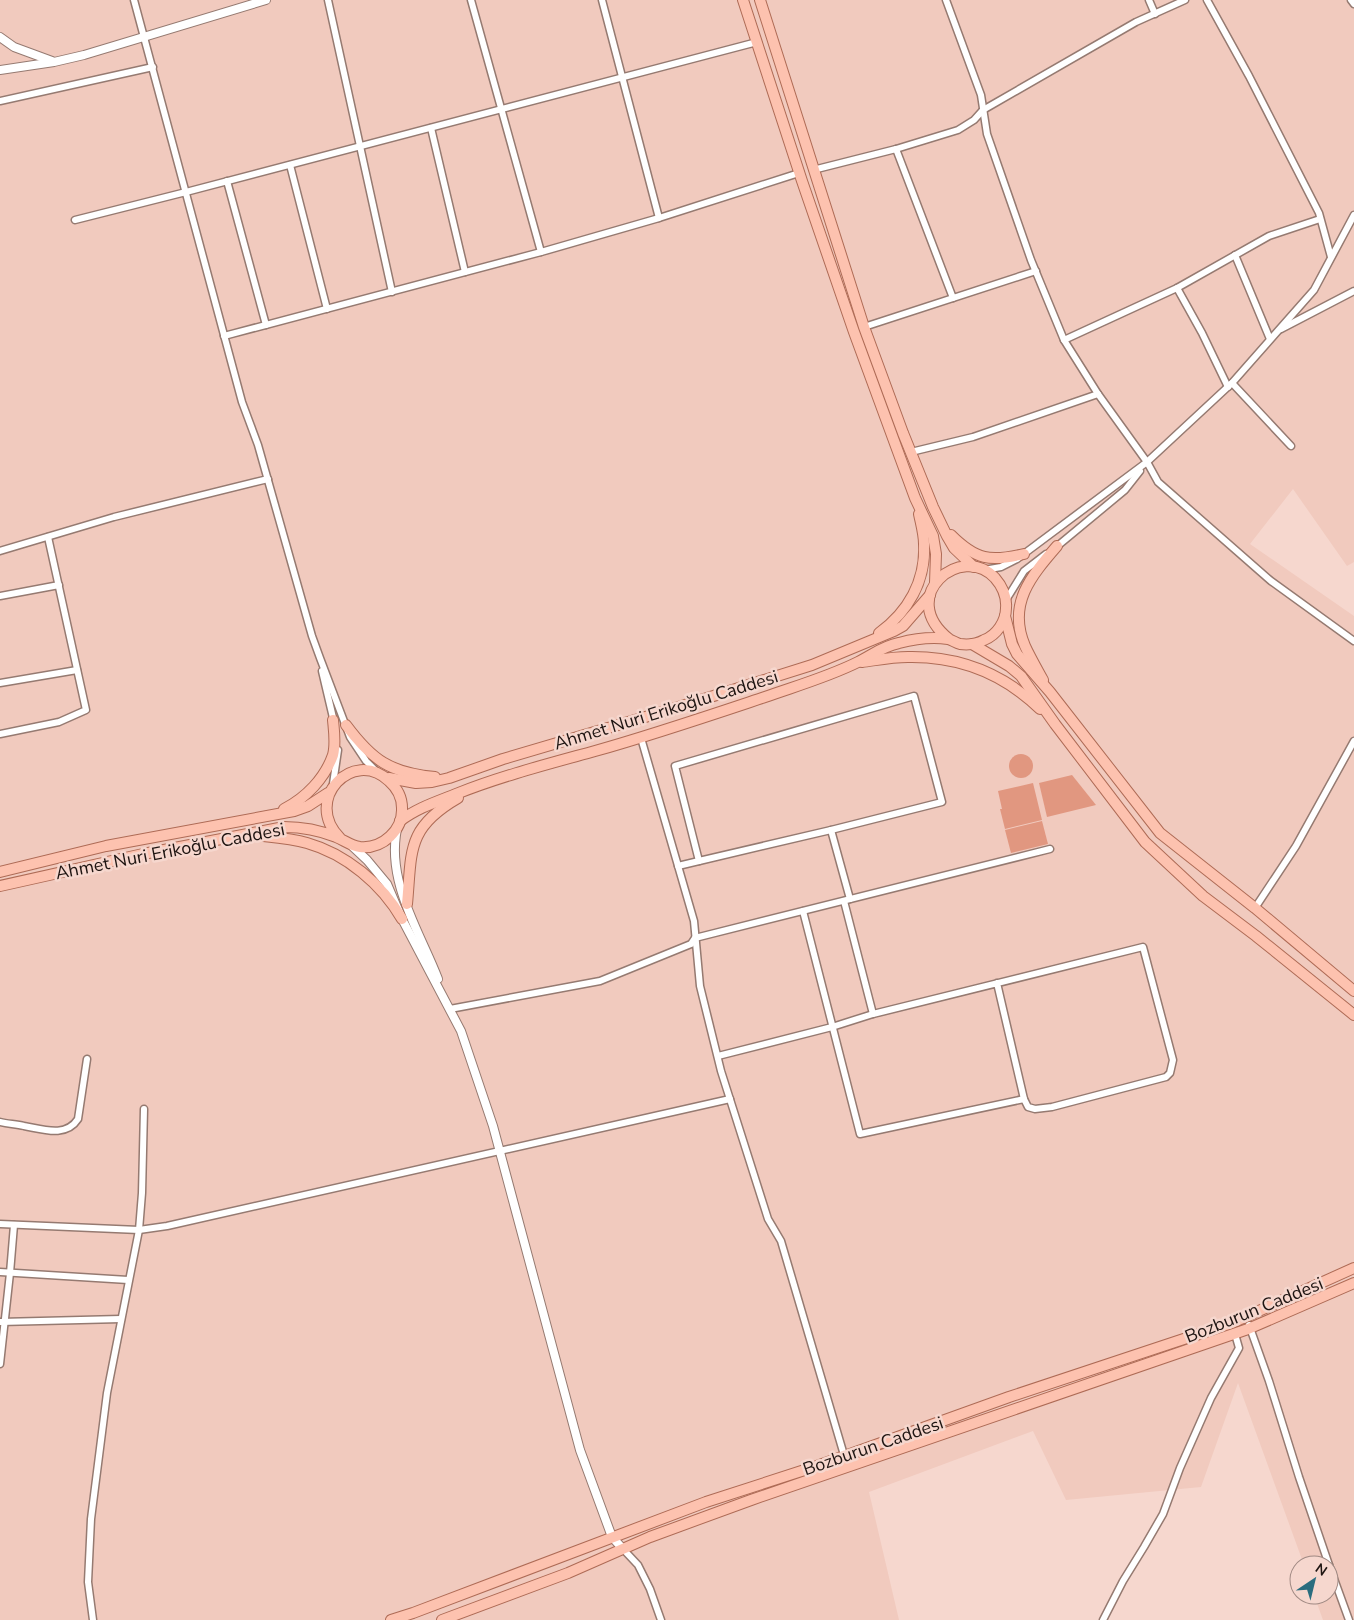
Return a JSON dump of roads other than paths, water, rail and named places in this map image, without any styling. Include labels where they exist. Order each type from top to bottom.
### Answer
[{"type":"main road","points":[[743,0],[851,322],[915,498],[933,536],[936,554],[935,584]]},
{"type":"main road","points":[[760,0],[864,327],[911,452],[941,525],[954,548],[978,569]]},
{"type":"main road","points":[[868,642],[888,627],[902,612],[913,595],[922,572],[924,544],[915,498]]},
{"type":"main road","points":[[941,525],[964,547],[983,557],[1003,559],[1024,554]]},
{"type":"main road","points":[[1050,692],[1025,645],[1020,624],[1020,602],[1031,578],[1057,546]]},
{"type":"main road","points":[[968,566],[978,569],[992,575],[1000,584],[1006,600],[1005,615],[1003,622],[996,632],[986,640],[972,644],[961,644],[949,640],[938,631],[932,620],[929,608],[930,595],[935,584],[944,574],[955,568],[968,566]]},
{"type":"main road","name":"Ahmet Nuri Erikoğlu Caddesi","points":[[382,775],[395,780],[416,783],[449,778],[503,759],[812,665],[885,636],[903,626],[930,595]]},
{"type":"main road","points":[[1005,615],[1012,644],[1017,654],[1050,692],[1160,833],[1255,908],[1354,991]]},
{"type":"main road","name":"Ahmet Nuri Erikoğlu Caddesi","points":[[399,824],[411,813],[423,807],[486,782],[641,738],[814,680],[858,662],[882,648],[918,639],[949,640]]},
{"type":"main road","points":[[972,644],[1000,660],[1021,676],[1145,842],[1203,896],[1354,1015]]},
{"type":"main road","points":[[858,662],[925,657],[946,659],[965,664],[987,671],[1014,686],[1055,724]]},
{"type":"main road","points":[[270,816],[298,801],[312,789],[324,774],[333,755],[333,720]]},
{"type":"main road","points":[[346,725],[364,747],[388,766],[406,773],[449,778]]},
{"type":"main road","points":[[369,771],[382,775],[394,785],[400,796],[402,809],[399,824],[387,839],[372,846],[361,847],[350,844],[334,832],[326,817],[326,800],[331,789],[348,773],[369,771]]},
{"type":"main road","points":[[406,904],[411,854],[420,830],[446,805],[486,782]]},
{"type":"main road","name":"Ahmet Nuri Erikoğlu Caddesi","points":[[0,872],[106,846],[270,816],[308,806],[331,789]]},
{"type":"main road","name":"Ahmet Nuri Erikoğlu Caddesi","points":[[0,886],[143,854],[284,826],[327,833],[340,838]]},
{"type":"main road","points":[[243,834],[299,842],[332,853],[353,866],[378,887],[402,919]]},
{"type":"main road","name":"Bozburun Caddesi","points":[[391,1620],[706,1502],[817,1466],[1018,1394],[1232,1323],[1354,1268]]},
{"type":"main road","name":"Bozburun Caddesi","points":[[442,1620],[568,1574],[650,1537],[751,1500],[1236,1334],[1354,1283]]},
{"type":"street","points":[[134,0],[242,402],[258,445],[312,636],[353,743],[366,761],[382,775]]},
{"type":"street","points":[[0,70],[54,62],[84,55],[266,0]]},
{"type":"street","points":[[328,0],[392,292]]},
{"type":"street","points":[[471,0],[541,252]]},
{"type":"street","points":[[602,0],[659,218]]},
{"type":"street","points":[[946,0],[981,94],[987,134],[1036,271],[1064,340],[1098,394],[1147,462],[1158,482],[1264,575],[1354,641]]},
{"type":"street","points":[[1149,0],[1155,14]]},
{"type":"street","points":[[813,170],[896,149],[958,130],[974,120],[983,110],[1136,22],[1184,0]]},
{"type":"street","points":[[1207,0],[1249,76],[1320,219],[1331,257]]},
{"type":"street","points":[[1352,0],[1354,4]]},
{"type":"street","points":[[0,37],[14,47],[54,62]]},
{"type":"street","points":[[76,220],[757,42]]},
{"type":"street","points":[[0,101],[153,67]]},
{"type":"street","points":[[0,75],[9,69]]},
{"type":"street","points":[[431,128],[465,272]]},
{"type":"street","points":[[896,149],[953,298]]},
{"type":"street","points":[[290,165],[327,309]]},
{"type":"street","points":[[224,336],[541,252],[659,218],[800,173]]},
{"type":"street","points":[[227,182],[266,325]]},
{"type":"street","points":[[978,569],[1006,566],[1024,554],[1147,462],[1230,385],[1314,290],[1354,215]]},
{"type":"street","points":[[1064,340],[1177,288],[1269,236],[1320,219]]},
{"type":"street","points":[[1235,255],[1270,340]]},
{"type":"street","points":[[864,327],[1036,271]]},
{"type":"street","points":[[1177,288],[1230,385],[1290,446]]},
{"type":"street","points":[[1278,331],[1354,291]]},
{"type":"street","points":[[911,452],[973,437],[1098,394]]},
{"type":"street","points":[[1006,600],[1024,571],[1031,564],[1057,546],[1125,490],[1147,462]]},
{"type":"street","points":[[0,551],[114,517],[268,479]]},
{"type":"street","points":[[0,734],[59,722],[86,710],[48,536]]},
{"type":"street","points":[[0,596],[59,584]]},
{"type":"street","points":[[320,658],[338,750],[331,789]]},
{"type":"street","points":[[0,683],[77,670]]},
{"type":"street","points":[[678,866],[831,830],[942,802],[914,696],[675,766],[699,861]]},
{"type":"street","points":[[641,738],[694,921],[700,986],[730,1099],[768,1219],[781,1241],[844,1455]]},
{"type":"street","points":[[1255,908],[1296,846],[1354,741]]},
{"type":"street","points":[[399,824],[394,844],[395,863],[406,904],[450,1009]]},
{"type":"street","points":[[831,830],[873,1014]]},
{"type":"street","points":[[350,844],[367,860],[387,884],[402,919],[461,1031],[500,1151],[580,1450],[612,1537],[638,1565],[650,1589],[661,1620]]},
{"type":"street","points":[[450,1009],[600,981],[691,944],[695,938],[1050,849]]},
{"type":"street","points":[[803,911],[860,1134],[1024,1099]]},
{"type":"street","points":[[718,1056],[832,1027],[873,1014],[997,983],[1143,947],[1173,1060],[1170,1073],[1166,1077],[1052,1107],[1035,1109],[1028,1107],[1024,1099],[997,983]]},
{"type":"street","points":[[0,1122],[50,1132],[74,1125],[78,1119],[86,1058]]},
{"type":"street","points":[[0,1224],[139,1230],[167,1226],[730,1099]]},
{"type":"street","points":[[93,1620],[88,1582],[90,1519],[107,1393],[139,1230],[144,1109]]},
{"type":"street","points":[[0,1364],[2,1323],[10,1273],[14,1225]]},
{"type":"street","points":[[0,1272],[128,1280]]},
{"type":"street","points":[[1246,1317],[1269,1381],[1326,1555]]},
{"type":"street","points":[[2,1323],[121,1319]]},
{"type":"street","points":[[1104,1620],[1123,1581],[1163,1514],[1180,1468],[1211,1398],[1239,1348],[1236,1334]]},
{"type":"street","points":[[1339,1592],[1349,1620]]}]
